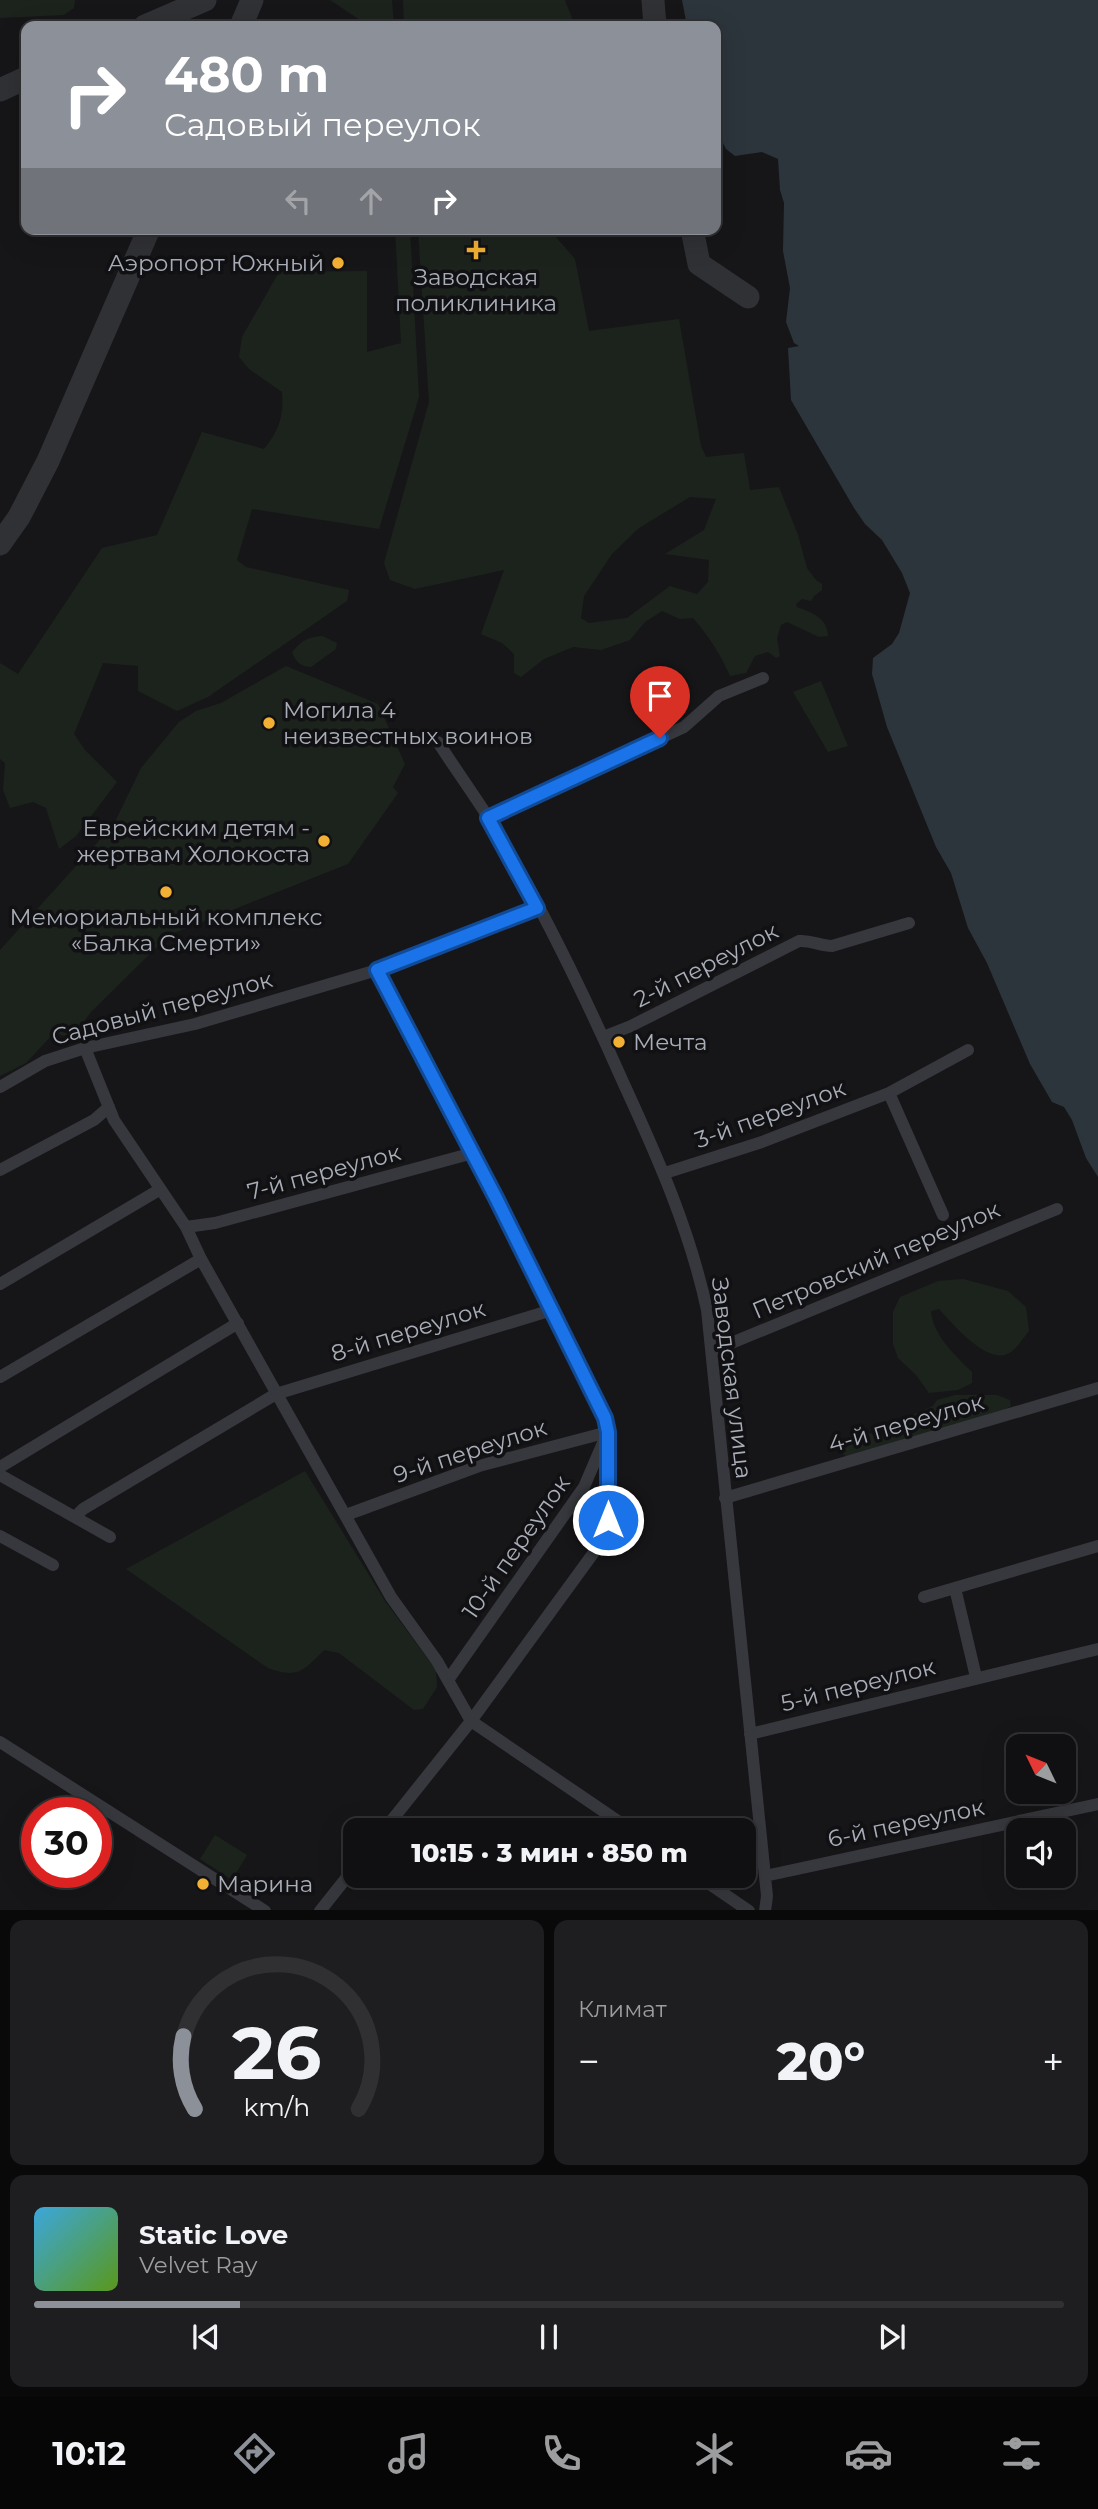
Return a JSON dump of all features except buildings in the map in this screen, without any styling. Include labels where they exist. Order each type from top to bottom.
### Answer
[{"type":"street","points":[[488,818],[684,727],[719,696],[764,678]]},
{"type":"street","name":"Заводская улица","points":[[438,742],[488,818],[603,1037],[665,1173],[702,1284],[712,1351],[765,1876],[765,1910]]},
{"type":"street","name":"Садовый переулок","points":[[0,1087],[45,1061],[85,1048],[195,1024],[377,970],[537,908]]},
{"type":"street","name":"2-й переулок","points":[[603,1037],[631,1026],[799,941],[807,940],[823,946],[832,946],[909,923]]},
{"type":"street","points":[[377,970],[552,1310],[605,1418],[608,1432],[608,1520],[600,1544],[471,1721],[394,1818]]},
{"type":"street","points":[[85,1048],[114,1120],[159,1191],[186,1227],[201,1259],[391,1597],[448,1680],[471,1721],[613,1818]]},
{"type":"street","name":"3-й переулок","points":[[665,1173],[762,1142],[889,1093],[968,1050]]},
{"type":"street","points":[[889,1093],[943,1215]]},
{"type":"street","points":[[0,1170],[94,1120],[109,1107]]},
{"type":"street","name":"7-й переулок","points":[[186,1227],[215,1223],[473,1153]]},
{"type":"street","points":[[0,1284],[159,1191]]},
{"type":"street","name":"Петровский переулок","points":[[712,1351],[1057,1209]]},
{"type":"street","points":[[0,1377],[201,1259]]},
{"type":"street","name":"8-й переулок","points":[[75,1517],[83,1509],[276,1394],[552,1310]]},
{"type":"street","points":[[0,1467],[238,1323]]},
{"type":"street","name":"4-й переулок","points":[[725,1498],[1098,1388]]},
{"type":"street","name":"9-й переулок","points":[[346,1515],[479,1466],[608,1432]]},
{"type":"street","name":"10-й переулок","points":[[448,1680],[584,1487],[608,1432]]},
{"type":"street","points":[[0,1475],[110,1537]]},
{"type":"street","points":[[0,1536],[53,1565]]},
{"type":"street","points":[[924,1597],[1098,1546]]},
{"type":"street","points":[[955,1588],[976,1677]]},
{"type":"street","name":"5-й переулок","points":[[750,1734],[1098,1649]]},
{"type":"street","points":[[0,1742],[265,1910]]},
{"type":"street","name":"6-й переулок","points":[[765,1876],[1098,1804]]},
{"type":"street","points":[[320,1910],[343,1882]]},
{"type":"street","points":[[716,1888],[749,1910]]},
{"type":"shaded area","points":[[0,0],[75,0],[74,8],[64,15],[0,18]]},
{"type":"shaded area","points":[[330,0],[392,0],[394,21],[362,21]]},
{"type":"shaded area","points":[[403,0],[565,0],[573,21],[404,21]]},
{"type":"shaded area","points":[[682,0],[1098,0],[1098,1177],[1086,1158],[1072,1120],[1064,1107],[1052,1102],[1030,1064],[987,963],[968,928],[951,873],[936,847],[887,727],[872,674],[873,658],[892,644],[899,633],[910,593],[902,573],[882,540],[865,524],[854,508],[791,400],[788,348],[799,346],[794,343],[786,322],[790,288],[783,251],[784,203],[780,190],[778,159],[762,152],[735,156],[726,149],[721,139],[721,21],[686,21]]},
{"type":"shaded area","points":[[395,235],[410,235],[419,397],[379,529],[252,509],[237,560],[246,567],[349,590],[347,601],[208,697],[177,711],[138,691],[138,666],[103,663],[74,734],[85,750],[117,782],[76,836],[59,849],[46,808],[33,802],[10,808],[3,790],[5,763],[0,759],[0,663],[18,674],[102,548],[157,535],[202,432],[264,449],[269,442],[281,416],[282,392],[249,369],[239,357],[242,337],[279,272],[367,271],[367,352],[401,343]]},
{"type":"shaded area","points":[[418,235],[554,235],[575,259],[589,331],[679,319],[701,446],[706,457],[744,453],[750,490],[779,487],[798,535],[807,568],[822,584],[822,590],[811,601],[802,599],[796,604],[822,620],[828,636],[819,637],[787,622],[781,625],[777,638],[780,656],[776,658],[768,652],[755,656],[746,673],[730,676],[723,660],[693,618],[680,619],[662,611],[645,622],[630,640],[601,650],[573,647],[544,659],[521,677],[514,673],[514,654],[502,643],[481,634],[504,570],[415,589],[390,580],[384,563],[429,402]],"holes":[[[690,497],[716,499],[704,530],[665,554],[709,560],[708,582],[697,594],[670,586],[627,618],[589,623],[581,618],[584,596],[612,554],[639,528]]]},
{"type":"shaded area","points":[[322,636],[337,643],[336,649],[311,667],[299,663],[292,652],[305,640]]},
{"type":"shaded area","name":"Мемориальный комплекс «Балка Смерти»","points":[[286,666],[378,704],[405,764],[393,787],[398,793],[348,864],[169,935],[91,1012],[71,1039],[55,1032],[26,1063],[0,1076],[0,950],[114,824],[141,768],[179,722],[196,711],[221,703]]},
{"type":"shaded area","points":[[821,681],[848,746],[828,752],[793,692]]},
{"type":"shaded area","points":[[963,1279],[1008,1291],[1026,1307],[1029,1331],[1011,1352],[992,1354],[972,1342],[939,1309],[931,1311],[940,1337],[972,1372],[972,1383],[958,1390],[929,1393],[916,1375],[898,1358],[893,1344],[893,1312],[900,1297],[938,1281]]},
{"type":"shaded area","points":[[955,1395],[997,1395],[1010,1400],[1011,1406],[997,1414],[848,1458],[841,1452],[840,1440],[861,1432],[885,1436],[898,1428],[907,1417],[933,1406],[937,1400]]},
{"type":"shaded area","points":[[305,1471],[385,1601],[436,1670],[437,1687],[423,1709],[414,1710],[339,1653],[324,1650],[305,1668],[293,1673],[268,1668],[126,1569]]},
{"type":"shaded area","points":[[215,1835],[247,1855],[232,1880],[200,1859]]},
{"type":"taxiway","points":[[157,21],[205,0]]},
{"type":"taxiway","points":[[243,21],[252,0]]},
{"type":"taxiway","points":[[653,0],[655,21]]},
{"type":"taxiway","points":[[0,90],[21,80]]},
{"type":"taxiway","points":[[0,544],[19,517],[48,461],[146,235]]},
{"type":"taxiway","points":[[693,235],[699,264],[748,297]]},
{"type":"place","name":"Заводская поликлиника","points":[[476,250]]},
{"type":"place","name":"Аэропорт Южный","points":[[338,263]]},
{"type":"place","name":"Могила 4 неизвестных воинов","points":[[269,723]]},
{"type":"place","name":"Еврейским детям - жертвам Холокоста","points":[[324,841]]},
{"type":"place","name":"Мемориальный комплекс «Балка Смерти»","points":[[166,892]]},
{"type":"place","name":"Мечта","points":[[619,1042]]},
{"type":"place","name":"Марина","points":[[203,1884]]},
{"type":"route","points":[[608,1520],[608,1432],[605,1418],[496,1198],[377,970],[537,908],[488,818],[660,738]]}]
